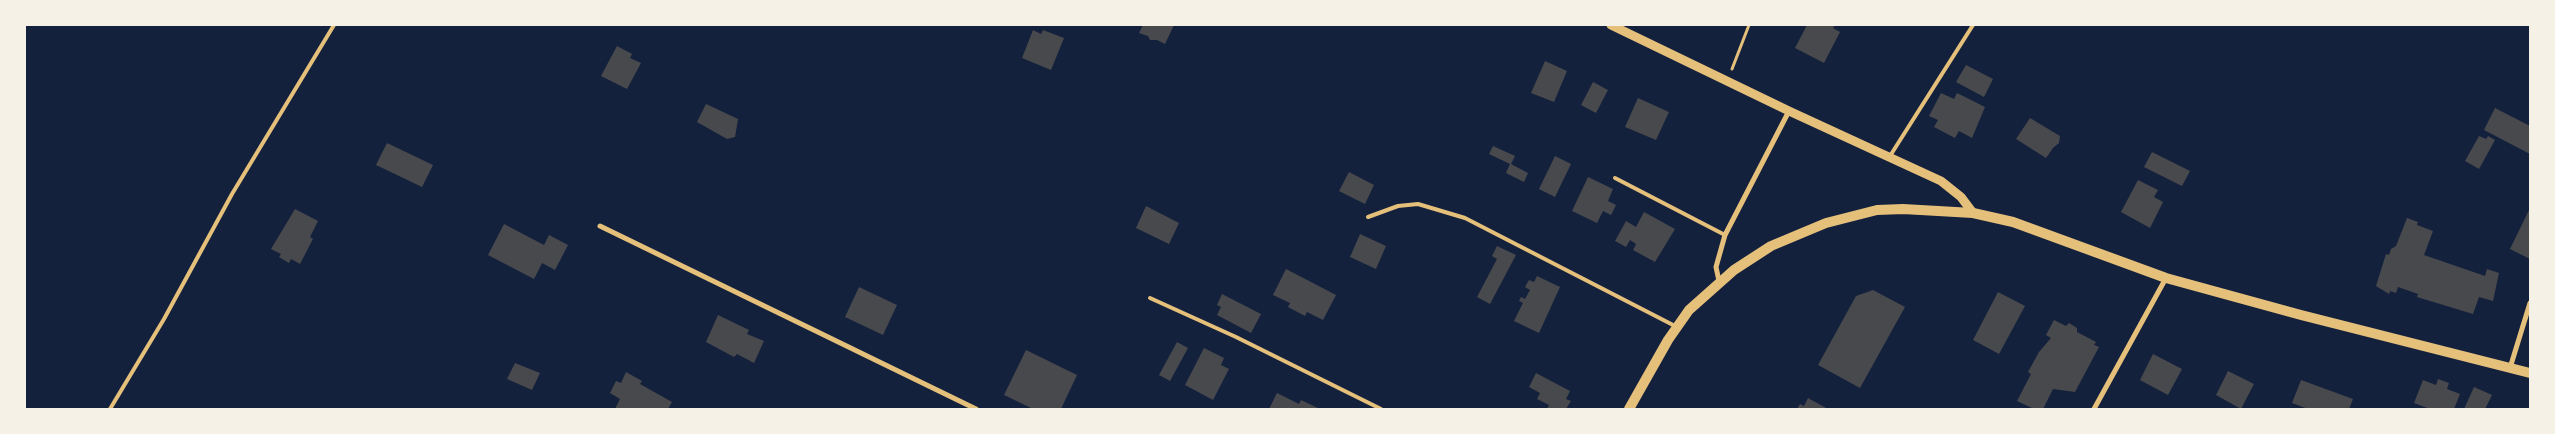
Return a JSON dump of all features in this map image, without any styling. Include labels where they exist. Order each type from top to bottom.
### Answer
[{"type":"main road","points":[[1629,409],[1689,310],[1719,281],[1771,246],[1798,233],[1850,215],[1877,210],[1903,209],[1973,212],[2013,222],[2166,278],[2301,315],[2530,373]]},
{"type":"street","points":[[1611,25],[1789,111],[1941,181],[1961,197],[1973,212]]},
{"type":"street","points":[[1719,281],[1716,267],[1725,235],[1789,111]]},
{"type":"street","points":[[600,226],[976,409]]},
{"type":"street","points":[[2094,409],[2166,278]]},
{"type":"street","points":[[2510,368],[2530,303]]},
{"type":"lane","points":[[110,409],[164,319],[237,186],[334,25]]},
{"type":"lane","points":[[1889,157],[1972,25]]},
{"type":"lane","points":[[1615,178],[1725,235]]},
{"type":"lane","points":[[1368,217],[1398,206],[1418,204],[1465,218],[1677,328]]},
{"type":"lane","points":[[1150,298],[1236,337],[1381,409]]},
{"type":"path","points":[[1727,80],[1749,25]]},
{"type":"building","points":[[1143,25],[1174,25],[1165,44],[1157,40],[1150,40],[1148,36],[1139,33]]},
{"type":"building","points":[[1807,25],[1835,25],[1833,28],[1840,32],[1824,63],[1795,48]]},
{"type":"building","points":[[1033,30],[1041,34],[1043,30],[1064,38],[1051,70],[1022,58]]},
{"type":"building","points":[[617,46],[632,54],[630,58],[641,63],[627,89],[601,76]]},
{"type":"building","points":[[1545,61],[1567,71],[1554,102],[1531,93]]},
{"type":"building","points":[[1966,65],[1993,79],[1984,97],[1956,82]]},
{"type":"building","points":[[1593,82],[1608,90],[1596,113],[1581,105]]},
{"type":"building","points":[[1941,93],[1954,99],[1957,93],[1985,107],[1972,138],[1959,131],[1955,138],[1934,127],[1938,120],[1929,116]]},
{"type":"building","points":[[1638,98],[1669,112],[1656,140],[1625,127]]},
{"type":"building","points":[[706,104],[738,119],[735,137],[727,139],[697,122]]},
{"type":"building","points":[[2495,108],[2530,126],[2530,154],[2484,130]]},
{"type":"building","points":[[2030,118],[2060,136],[2059,143],[2046,158],[2016,139]]},
{"type":"building","points":[[2479,136],[2486,139],[2488,136],[2495,140],[2479,169],[2465,161]]},
{"type":"building","points":[[387,143],[433,165],[422,187],[376,165]]},
{"type":"building","points":[[1493,146],[1515,156],[1511,164],[1528,173],[1524,182],[1506,173],[1510,164],[1489,154]]},
{"type":"building","points":[[2152,152],[2190,171],[2182,186],[2144,167]]},
{"type":"building","points":[[1555,156],[1571,164],[1555,197],[1539,189]]},
{"type":"building","points":[[1349,172],[1374,185],[1365,204],[1339,191]]},
{"type":"building","points":[[1588,177],[1613,189],[1608,201],[1616,205],[1611,215],[1603,211],[1597,223],[1572,211]]},
{"type":"building","points":[[2138,180],[2158,190],[2154,197],[2163,202],[2150,228],[2121,212]]},
{"type":"building","points":[[1146,206],[1179,223],[1169,244],[1136,228]]},
{"type":"building","points":[[2530,208],[2530,259],[2510,249]]},
{"type":"building","points":[[295,209],[318,221],[310,237],[313,239],[300,264],[291,259],[289,263],[279,257],[281,254],[271,249]]},
{"type":"building","points":[[1644,212],[1675,229],[1655,262],[1633,250],[1636,244],[1630,240],[1626,247],[1615,241],[1626,221],[1636,227]]},
{"type":"building","points":[[2407,218],[2418,222],[2417,225],[2433,231],[2424,255],[2485,276],[2487,269],[2499,273],[2493,301],[2479,297],[2473,314],[2417,297],[2418,294],[2398,287],[2396,293],[2390,291],[2389,294],[2376,286],[2386,254],[2389,255],[2391,249],[2396,246]]},
{"type":"building","points":[[504,224],[544,245],[549,235],[568,245],[555,270],[542,263],[534,279],[488,255]]},
{"type":"building","points":[[1360,234],[1386,246],[1376,269],[1350,257]]},
{"type":"building","points":[[1497,246],[1516,255],[1490,304],[1477,297],[1497,259],[1492,256]]},
{"type":"building","points":[[1286,269],[1336,295],[1323,320],[1307,312],[1305,316],[1288,307],[1290,303],[1273,295]]},
{"type":"building","points":[[1537,276],[1560,287],[1539,333],[1514,321],[1523,303],[1519,301],[1521,297],[1525,299],[1530,290],[1525,287],[1529,280],[1534,282]]},
{"type":"building","points":[[859,287],[897,305],[883,335],[845,317]]},
{"type":"building","points":[[1873,290],[1905,307],[1860,388],[1818,365],[1856,296]]},
{"type":"building","points":[[1998,292],[2025,306],[1999,354],[1973,340]]},
{"type":"building","points":[[1222,294],[1261,314],[1251,333],[1217,315],[1221,307],[1217,305]]},
{"type":"building","points":[[718,315],[749,330],[747,334],[764,341],[754,363],[737,354],[734,357],[706,342]]},
{"type":"building","points":[[2054,320],[2066,326],[2069,323],[2077,328],[2077,332],[2096,342],[2094,345],[2099,347],[2075,392],[2053,389],[2043,409],[2034,409],[2017,401],[2031,374],[2028,372],[2039,352],[2051,338],[2046,335]]},
{"type":"building","points":[[1177,342],[1188,348],[1170,381],[1159,375]]},
{"type":"building","points":[[1204,348],[1224,358],[1221,365],[1229,369],[1213,400],[1185,385]]},
{"type":"building","points":[[1026,350],[1077,375],[1061,409],[1033,409],[1004,395]]},
{"type":"building","points":[[2153,354],[2182,369],[2168,395],[2140,380]]},
{"type":"building","points":[[515,363],[540,373],[532,390],[507,379]]},
{"type":"building","points":[[2228,371],[2254,384],[2241,409],[2216,395]]},
{"type":"building","points":[[626,372],[642,381],[640,384],[672,402],[668,409],[615,409],[620,399],[610,393],[616,381],[621,383]]},
{"type":"building","points":[[1536,373],[1570,391],[1566,399],[1571,401],[1566,409],[1547,409],[1549,405],[1537,399],[1540,393],[1529,387]]},
{"type":"building","points":[[2438,379],[2449,383],[2447,389],[2460,394],[2454,409],[2430,409],[2414,403],[2423,380],[2436,385]]},
{"type":"building","points":[[2301,380],[2353,399],[2349,409],[2308,409],[2292,403]]},
{"type":"building","points":[[2474,387],[2492,395],[2485,409],[2464,409]]},
{"type":"building","points":[[1277,393],[1299,404],[1301,400],[1320,409],[1269,409]]},
{"type":"building","points":[[1808,398],[1828,409],[1797,409],[1800,404],[1804,406]]}]
